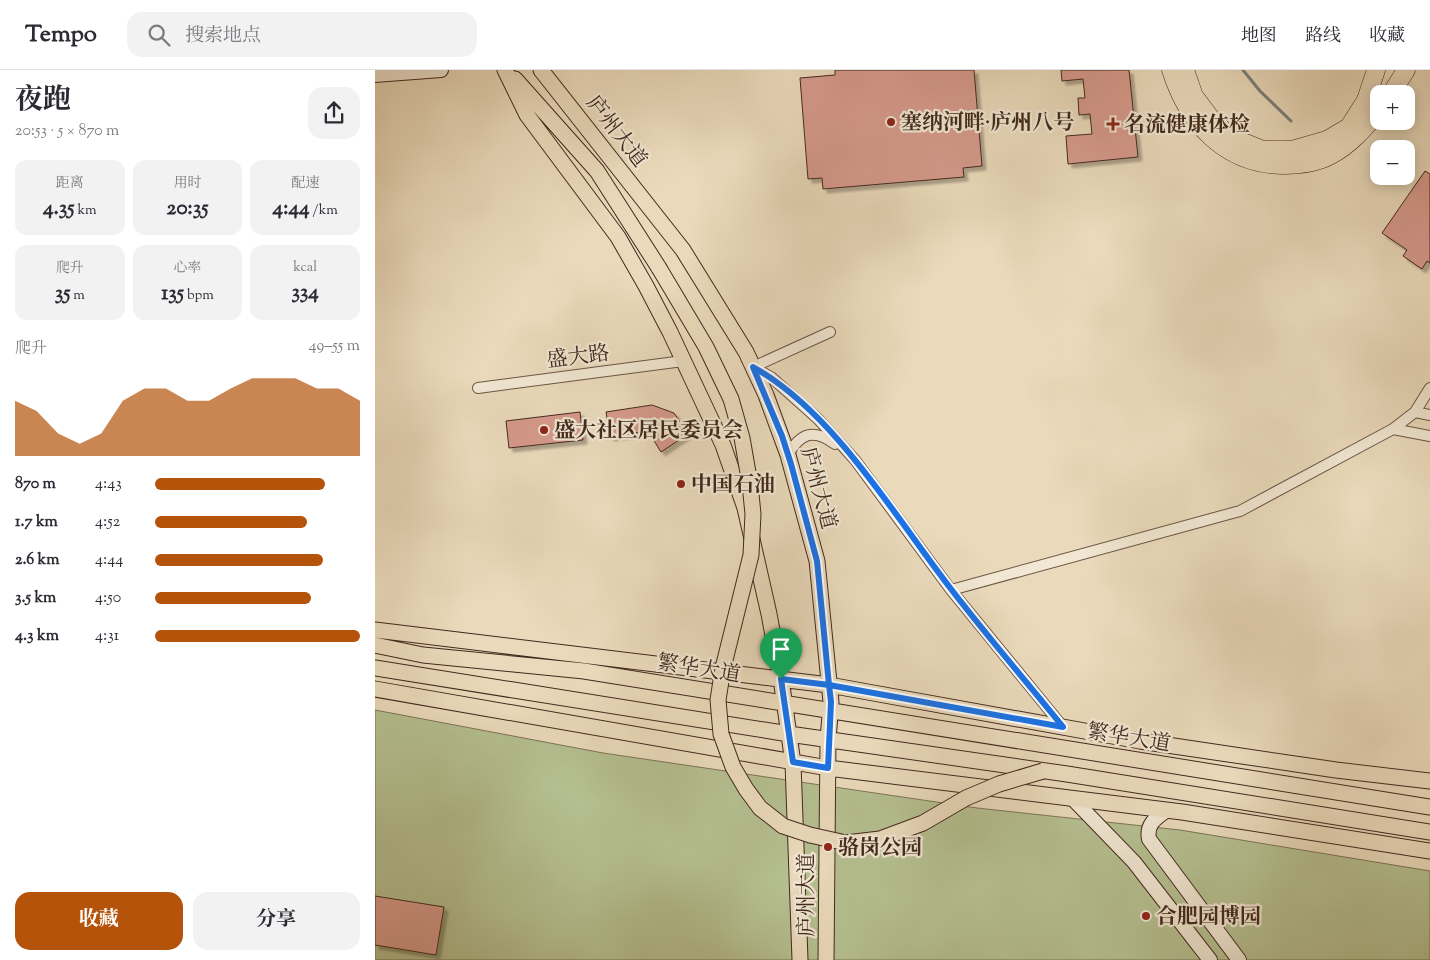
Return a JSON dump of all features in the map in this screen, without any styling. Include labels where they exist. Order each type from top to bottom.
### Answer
[{"type":"highway","points":[[1171,70],[1177,89],[1195,119],[1217,143],[1244,159],[1276,165],[1301,165],[1331,156],[1361,133],[1370,122]]},
{"type":"highway","points":[[1185,70],[1194,96],[1212,120],[1231,137],[1263,150],[1293,150],[1327,140],[1349,127],[1366,100],[1376,70]]},
{"type":"highway","points":[[1397,85],[1406,70]]},
{"type":"main road","points":[[506,70],[597,172],[659,268],[706,347],[731,399],[742,438],[751,484],[753,514],[751,555],[723,668],[718,700],[721,734],[733,767],[760,808],[783,826],[810,836],[846,843],[881,839],[923,823],[966,798],[999,784],[1043,771]]},
{"type":"main road","name":"庐州大道","points":[[506,70],[527,115],[618,237],[646,286],[723,446],[745,508],[769,614],[793,762],[800,960]]},
{"type":"main road","name":"庐州大道","points":[[541,70],[683,250],[746,352],[766,395],[789,455],[817,561],[829,685],[827,960]]},
{"type":"main road","points":[[375,630],[829,685],[1140,741],[1336,770],[1430,781]]},
{"type":"main road","name":"繁华大道","points":[[375,645],[423,654],[584,671],[1430,808]]},
{"type":"main road","points":[[375,668],[789,734],[1043,771],[1430,832]]},
{"type":"main road","points":[[375,689],[828,768],[1167,810],[1430,852]]},
{"type":"main road","points":[[1336,770],[1430,790]]},
{"type":"main road","points":[[1404,828],[1430,839]]},
{"type":"street","points":[[375,75],[441,70]]},
{"type":"street","points":[[753,367],[830,332]]},
{"type":"street","name":"盛大路","points":[[478,388],[683,361]]},
{"type":"street","points":[[753,367],[771,377],[818,419],[855,460]]},
{"type":"street","points":[[951,590],[1240,511],[1393,429],[1415,412],[1430,388]]},
{"type":"street","points":[[1415,412],[1430,415]]},
{"type":"street","points":[[1393,429],[1430,436]]},
{"type":"street","points":[[789,455],[795,442],[806,436],[818,435],[827,438],[855,460]]},
{"type":"street","name":"庐州大道","points":[[855,460],[951,590],[1063,727]]},
{"type":"street","points":[[1073,799],[1134,862],[1210,960]]},
{"type":"street","points":[[1167,810],[1149,826],[1147,831],[1149,839],[1239,960]]},
{"type":"green space","name":"骆岗公园","points":[[375,710],[603,753],[977,808],[1180,830],[1430,871],[1430,960],[375,960]]},
{"type":"building","name":"塞纳河畔·庐州八号","points":[[835,70],[974,70],[982,166],[963,168],[964,177],[823,189],[822,178],[808,179],[800,78],[835,75]]},
{"type":"building","name":"名流健康体检","points":[[1061,70],[1129,70],[1138,157],[1068,164],[1066,136],[1092,134],[1090,114],[1079,115],[1078,98],[1085,98],[1083,79],[1062,81]]},
{"type":"building","points":[[1425,171],[1430,174],[1430,263],[1427,261],[1422,269],[1403,256],[1407,250],[1382,233]]},
{"type":"building","points":[[652,405],[674,413],[688,434],[661,452],[648,431],[610,437],[606,412]]},
{"type":"building","name":"盛大社区居民委员会","points":[[580,412],[583,440],[509,448],[506,421]]},
{"type":"building","points":[[375,896],[444,907],[436,955],[375,945]]},
{"type":"waterway","points":[[1243,70],[1260,91],[1291,121]]},
{"type":"place","name":"塞纳河畔·庐州八号","points":[[891,122]]},
{"type":"place","name":"名流健康体检","points":[[1113,124]]},
{"type":"place","name":"盛大社区居民委员会","points":[[544,430]]},
{"type":"place","name":"中国石油","points":[[681,484]]},
{"type":"place","name":"骆岗公园","points":[[828,847]]},
{"type":"place","name":"合肥园博园","points":[[1146,916]]},
{"type":"route","points":[[781,679],[793,762],[828,768],[831,702],[829,685],[817,561],[782,436],[753,367],[771,377],[818,419],[855,460],[951,590],[1063,727],[829,685],[781,679]]}]
